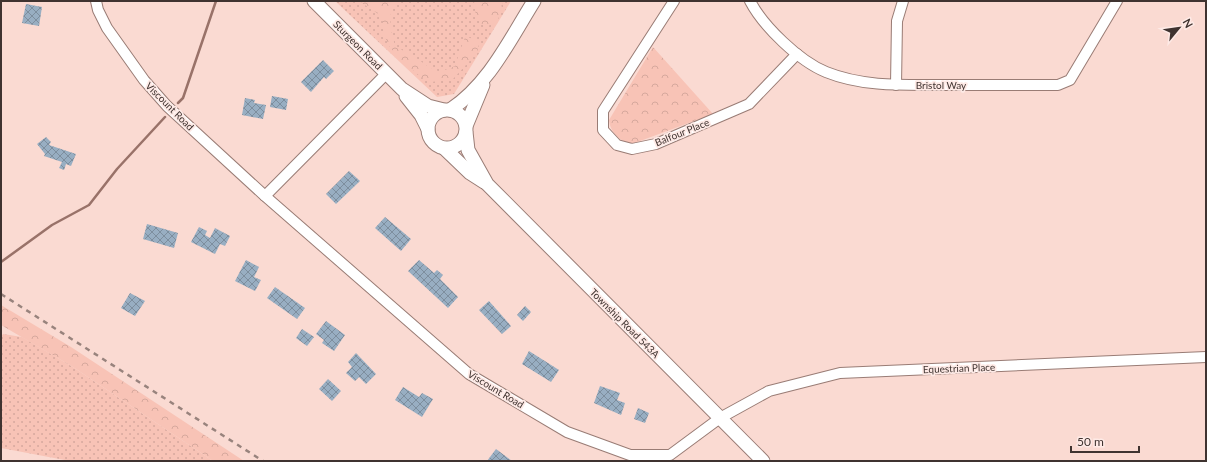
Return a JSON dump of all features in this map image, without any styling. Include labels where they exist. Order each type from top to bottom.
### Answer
[{"type":"main road","name":"Sturgeon Road","points":[[314,1],[402,89],[428,106],[447,110]]},
{"type":"main road","points":[[484,81],[461,143],[445,149],[434,144],[428,134],[432,116],[466,100],[484,81],[534,1]]},
{"type":"main road","name":"Sturgeon Road","points":[[402,89],[411,104],[422,115],[428,129]]},
{"type":"main road","points":[[447,110],[460,115],[466,129]]},
{"type":"main road","name":"Township Road 543A","points":[[466,129],[468,150],[487,184]]},
{"type":"main road","name":"Township Road 543A","points":[[445,149],[470,173],[487,184],[764,461]]},
{"type":"street","name":"Viscount Road","points":[[96,1],[98,10],[107,28],[148,84],[167,106],[265,196],[469,374],[567,432],[630,455],[670,455],[720,418]]},
{"type":"street","name":"Balfour Place","points":[[674,1],[603,111],[603,130],[617,145],[632,148],[656,144],[749,104],[797,54]]},
{"type":"street","name":"Bristol Way","points":[[750,1],[757,14],[797,54],[825,72],[856,82],[896,85],[1058,85],[1070,80],[1118,1]]},
{"type":"street","points":[[896,85],[897,21],[903,1]]},
{"type":"street","points":[[265,196],[386,74]]},
{"type":"street","name":"Equestrian Place","points":[[720,418],[769,391],[840,373],[1206,357]]},
{"type":"green space","points":[[335,1],[511,1],[454,94],[437,97]]},
{"type":"green space","points":[[359,1],[398,1],[392,11],[390,22],[395,46],[432,69],[439,71],[455,66],[465,37],[475,39],[479,44],[477,53],[453,79],[431,82],[422,78],[400,59],[389,46],[383,32],[383,17]]},
{"type":"green space","points":[[474,1],[503,1],[497,24],[484,26],[476,18]]},
{"type":"green space","points":[[653,47],[713,114],[632,144],[623,141],[616,136],[611,129],[609,120]]},
{"type":"green space","points":[[1,305],[71,347],[244,461],[213,461],[73,367],[1,325]]},
{"type":"green space","points":[[3,334],[22,337],[73,367],[213,461],[70,461],[1,448],[1,337]]},
{"type":"building","points":[[26,4],[42,7],[39,26],[22,23]]},
{"type":"building","points":[[323,60],[334,71],[326,79],[324,77],[311,92],[301,82]]},
{"type":"building","points":[[272,96],[288,99],[286,110],[270,107]]},
{"type":"building","points":[[245,98],[255,100],[254,103],[266,105],[263,119],[242,115]]},
{"type":"building","points":[[46,137],[51,142],[49,145],[76,154],[71,166],[66,164],[64,170],[59,168],[62,162],[44,156],[45,154],[37,144]]},
{"type":"building","points":[[349,171],[360,181],[336,204],[326,194]]},
{"type":"building","points":[[385,217],[411,239],[401,251],[375,228]]},
{"type":"building","points":[[147,224],[178,233],[174,248],[143,239]]},
{"type":"building","points":[[199,227],[207,231],[205,235],[210,238],[215,228],[230,236],[225,246],[220,244],[215,254],[191,242]]},
{"type":"building","points":[[246,260],[259,267],[254,277],[261,280],[255,291],[235,281]]},
{"type":"building","points":[[419,260],[434,273],[437,270],[443,275],[440,279],[458,297],[448,308],[408,271]]},
{"type":"building","points":[[275,287],[305,308],[297,319],[267,298]]},
{"type":"building","points":[[130,293],[145,301],[135,316],[121,308]]},
{"type":"building","points":[[489,301],[511,326],[502,334],[479,310]]},
{"type":"building","points":[[525,306],[531,312],[523,321],[517,315]]},
{"type":"building","points":[[326,321],[345,335],[334,351],[322,343],[324,340],[316,334]]},
{"type":"building","points":[[302,329],[314,337],[307,346],[296,338]]},
{"type":"building","points":[[529,351],[559,370],[551,382],[522,364]]},
{"type":"building","points":[[356,353],[376,374],[366,384],[359,377],[355,381],[346,373],[352,367],[348,362]]},
{"type":"building","points":[[328,379],[341,391],[332,401],[319,389]]},
{"type":"building","points":[[600,386],[620,393],[617,400],[625,403],[621,415],[594,403]]},
{"type":"building","points":[[403,387],[419,397],[422,393],[433,399],[422,417],[395,400]]},
{"type":"building","points":[[638,408],[649,413],[645,423],[634,419]]},
{"type":"building","points":[[496,449],[512,461],[487,461]]},
{"type":"waterway","points":[[178,103],[183,98],[216,1]]},
{"type":"waterway","points":[[1,262],[52,225],[89,205],[117,169],[165,117]]},
{"type":"railway","points":[[1,294],[263,461]]}]
